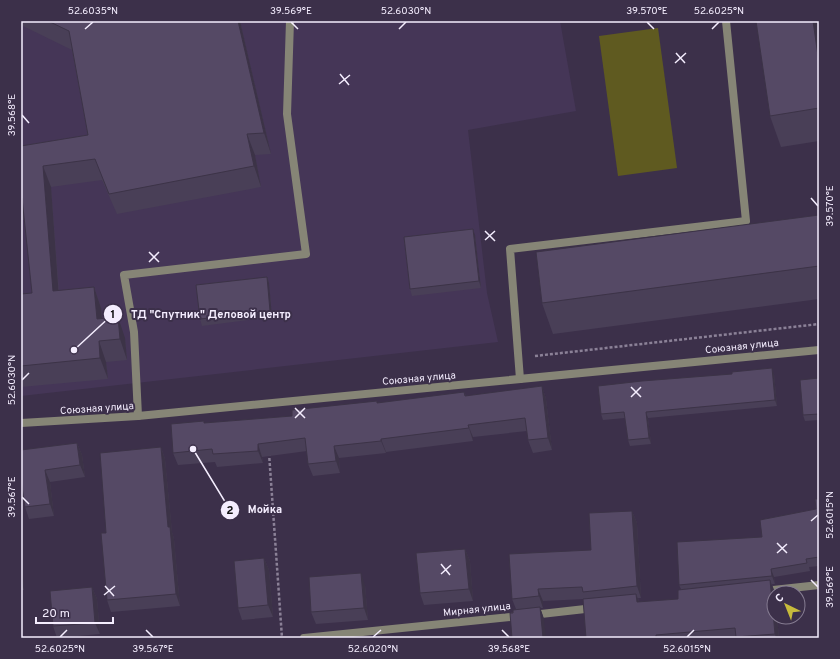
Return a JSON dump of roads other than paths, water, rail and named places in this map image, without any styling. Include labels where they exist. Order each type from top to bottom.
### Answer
[{"type":"street","points":[[138,416],[134,332],[124,275],[306,254],[286,114],[290,21]]},
{"type":"street","points":[[520,379],[510,249],[746,221],[726,21]]},
{"type":"street","name":"Союзная улица","points":[[21,423],[138,416],[819,350]]},
{"type":"street","points":[[756,592],[819,585]]},
{"type":"street","name":"Мирная улица","points":[[304,638],[605,607]]},
{"type":"place","name":"ТД \"Спутник\" Деловой центр","points":[[74,350]]},
{"type":"place","name":"Мойка","points":[[193,449]]}]
